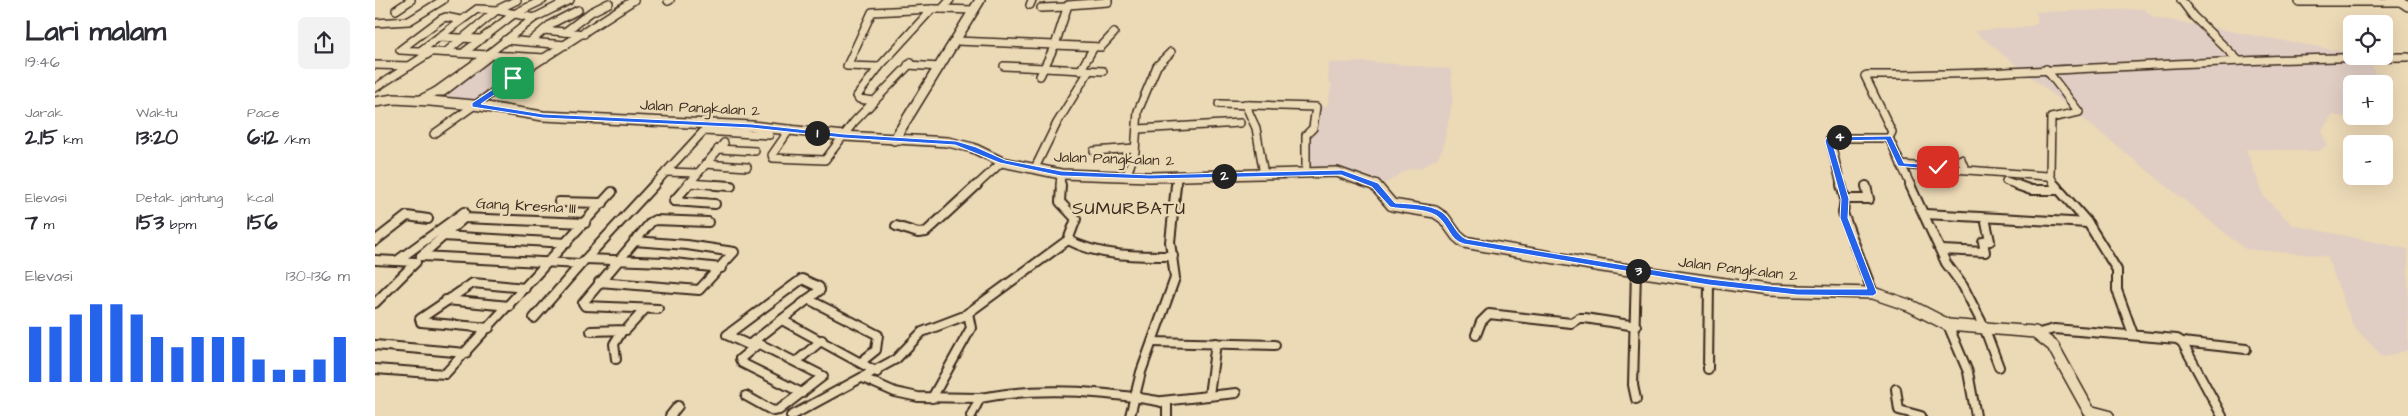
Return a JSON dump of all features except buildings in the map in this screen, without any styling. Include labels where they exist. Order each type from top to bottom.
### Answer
[{"type":"street","points":[[396,10],[411,0]]},
{"type":"street","points":[[375,23],[409,21],[443,0]]},
{"type":"street","points":[[446,52],[497,10],[517,0],[532,5]]},
{"type":"street","points":[[463,52],[514,14],[543,0]]},
{"type":"street","points":[[419,100],[439,92],[534,18],[570,0]]},
{"type":"street","points":[[434,134],[474,105],[634,0]]},
{"type":"street","points":[[942,9],[950,0]]},
{"type":"street","points":[[894,140],[980,0]]},
{"type":"street","points":[[1041,8],[1067,7],[1071,4],[1108,2],[1108,0]]},
{"type":"street","points":[[2181,0],[2193,16],[2239,61]]},
{"type":"street","points":[[565,32],[605,1],[623,7]]},
{"type":"street","points":[[2299,2],[2403,3]]},
{"type":"street","points":[[561,4],[591,12]]},
{"type":"street","points":[[1040,76],[1055,45],[1067,7]]},
{"type":"street","points":[[419,51],[477,9],[497,10],[534,18]]},
{"type":"street","points":[[874,101],[859,99],[857,96],[879,67],[932,9]]},
{"type":"street","points":[[879,67],[847,66],[871,12],[932,9],[974,10]]},
{"type":"street","points":[[530,42],[556,21],[578,10]]},
{"type":"street","points":[[461,20],[446,17],[441,19],[400,50],[545,58]]},
{"type":"street","points":[[544,30],[583,34]]},
{"type":"street","points":[[955,41],[1094,48],[1103,46],[1115,33]]},
{"type":"street","points":[[439,37],[480,40]]},
{"type":"street","points":[[505,40],[566,45]]},
{"type":"street","points":[[1079,71],[1094,48]]},
{"type":"street","points":[[375,88],[431,52]]},
{"type":"street","points":[[1126,177],[1135,148],[1138,129],[1137,111],[1157,66],[1171,52]]},
{"type":"street","points":[[1889,138],[1892,132],[1889,122],[1865,76],[1867,74],[1953,75],[2239,61],[2341,57],[2408,57]]},
{"type":"street","points":[[790,129],[772,155],[773,158],[825,160],[874,101],[910,64],[940,67]]},
{"type":"street","points":[[375,65],[409,66]]},
{"type":"street","points":[[1004,66],[1103,71]]},
{"type":"street","points":[[2046,69],[2079,112],[2051,118],[2050,174],[2057,190],[2088,223],[2117,270],[2117,290],[2133,334]]},
{"type":"street","points":[[1035,168],[1057,123],[1089,71]]},
{"type":"street","points":[[439,92],[446,103]]},
{"type":"street","name":"Jalan Pangkalan 2","points":[[375,102],[419,100],[474,105],[543,116],[711,123],[790,129],[844,136],[956,143],[973,148],[1003,162],[1061,174],[1126,177],[1264,175],[1306,172],[1342,173],[1375,185],[1390,204],[1419,208],[1443,217],[1458,239],[1464,242],[1709,282],[1797,292],[1873,293],[1911,306],[1948,325],[2039,333]]},
{"type":"street","points":[[1219,104],[1316,107],[1313,128],[1306,135],[1306,172]]},
{"type":"street","points":[[1245,104],[1256,128],[1264,175]]},
{"type":"street","points":[[534,318],[583,261],[711,123]]},
{"type":"street","points":[[1138,129],[1240,124]]},
{"type":"street","points":[[704,131],[769,135]]},
{"type":"street","points":[[1873,293],[1844,218],[1845,199],[1829,141],[1830,138],[1889,138]]},
{"type":"street","points":[[1889,138],[1942,250],[1946,263],[1963,286],[1984,328],[1999,367]]},
{"type":"street","points":[[715,204],[674,202],[688,183],[724,143]]},
{"type":"street","points":[[1094,151],[1135,148]]},
{"type":"street","points":[[718,150],[755,151]]},
{"type":"street","points":[[1961,159],[1965,169]]},
{"type":"street","points":[[896,226],[918,233],[926,232],[1003,162]]},
{"type":"street","points":[[705,164],[747,167]]},
{"type":"street","points":[[1901,165],[2047,176]]},
{"type":"street","points":[[666,172],[697,173]]},
{"type":"street","points":[[791,416],[897,360],[923,332],[968,313],[1067,240],[1073,231],[1076,219],[1059,202],[1063,180],[1061,174]]},
{"type":"street","points":[[1129,416],[1163,305],[1175,278],[1170,242],[1177,176]]},
{"type":"street","points":[[2006,181],[2031,190],[2057,190]]},
{"type":"street","points":[[688,183],[731,186]]},
{"type":"street","points":[[1845,199],[1869,199],[1866,186]]},
{"type":"street","points":[[375,369],[444,375],[549,263],[612,192]]},
{"type":"street","points":[[559,202],[603,203]]},
{"type":"street","points":[[398,260],[465,212]]},
{"type":"street","points":[[1925,214],[2088,223]]},
{"type":"street","points":[[375,240],[407,216],[427,219]]},
{"type":"street","name":"Gang Kresna III","points":[[375,303],[415,264],[418,258],[461,219],[467,217],[585,223]]},
{"type":"street","points":[[1942,250],[1985,252],[1983,242],[1990,241],[1985,218]]},
{"type":"street","points":[[658,309],[583,305],[599,282],[634,241],[655,220],[708,222]]},
{"type":"street","points":[[442,236],[567,243]]},
{"type":"street","points":[[1067,240],[1083,248],[1129,255],[1173,256]]},
{"type":"street","points":[[599,282],[699,290],[734,254],[733,251],[687,244],[634,241]]},
{"type":"street","points":[[375,260],[418,258],[549,263],[618,260],[721,268]]},
{"type":"street","points":[[1636,271],[1633,385],[1636,399]]},
{"type":"street","points":[[746,396],[773,411],[783,409],[802,393],[823,374],[756,343],[745,345],[727,335],[799,280],[821,288],[782,320],[756,343],[740,359],[742,363],[802,393]]},
{"type":"street","points":[[1708,369],[1709,282]]},
{"type":"street","points":[[489,328],[421,322],[422,318],[446,300],[473,283],[525,288]]},
{"type":"street","points":[[807,299],[878,335],[876,350],[861,362]]},
{"type":"street","points":[[446,300],[509,306]]},
{"type":"street","points":[[591,331],[622,331],[629,328],[645,309]]},
{"type":"street","points":[[931,398],[971,328],[971,320],[968,313]]},
{"type":"street","points":[[1476,335],[1481,322],[1489,314],[1571,323],[1579,318],[1585,318],[1636,326]]},
{"type":"street","points":[[782,320],[822,340],[877,372]]},
{"type":"street","points":[[1948,325],[1969,372],[1976,416]]},
{"type":"street","points":[[2108,416],[2089,414],[2060,356],[2039,333],[2054,329],[2172,337],[2182,342],[2246,350]]},
{"type":"street","points":[[617,359],[613,348],[615,339],[622,331]]},
{"type":"street","points":[[797,361],[822,340]]},
{"type":"street","points":[[1152,342],[1275,345]]},
{"type":"street","points":[[2182,342],[2222,416]]},
{"type":"street","points":[[1209,395],[1216,343]]},
{"type":"street","points":[[375,345],[466,353]]},
{"type":"street","points":[[863,378],[895,392],[931,398],[980,398],[1028,392],[1134,396],[1162,401],[1236,393]]},
{"type":"street","points":[[1896,389],[1899,410],[1921,416]]},
{"type":"street","points":[[971,416],[980,398]]},
{"type":"street","points":[[1162,401],[1167,404],[1167,416]]},
{"type":"street","points":[[670,416],[678,406]]},
{"type":"shaded area","points":[[2144,9],[2153,17],[2343,52],[2343,65],[2373,65],[2375,75],[2343,75],[2343,117],[2332,115],[2322,131],[2327,145],[2319,151],[2246,149],[2264,197],[2293,225],[2408,249],[2408,350],[2383,357],[2353,326],[2327,256],[2245,249],[1974,31],[2032,26],[2038,23],[2036,12]]},
{"type":"shaded area","points":[[492,56],[539,60],[470,103],[453,102],[445,91]]},
{"type":"shaded area","points":[[1373,62],[1451,69],[1453,99],[1443,148],[1437,158],[1420,168],[1408,169],[1385,184],[1359,173],[1307,169],[1310,147],[1308,135],[1316,113],[1321,107],[1327,106],[1332,84],[1328,81],[1329,63]]},
{"type":"district","name":"SUMURBATU","points":[[1129,208]]},
{"type":"route","points":[[513,78],[474,105],[543,116],[752,126],[844,136],[948,142],[973,148],[1003,162],[1061,174],[1150,177],[1342,173],[1375,185],[1384,198],[1392,205],[1419,208],[1440,214],[1458,239],[1464,242],[1709,282],[1797,292],[1873,293],[1844,218],[1845,199],[1829,141],[1830,138],[1889,138],[1901,165],[1938,167]]}]
